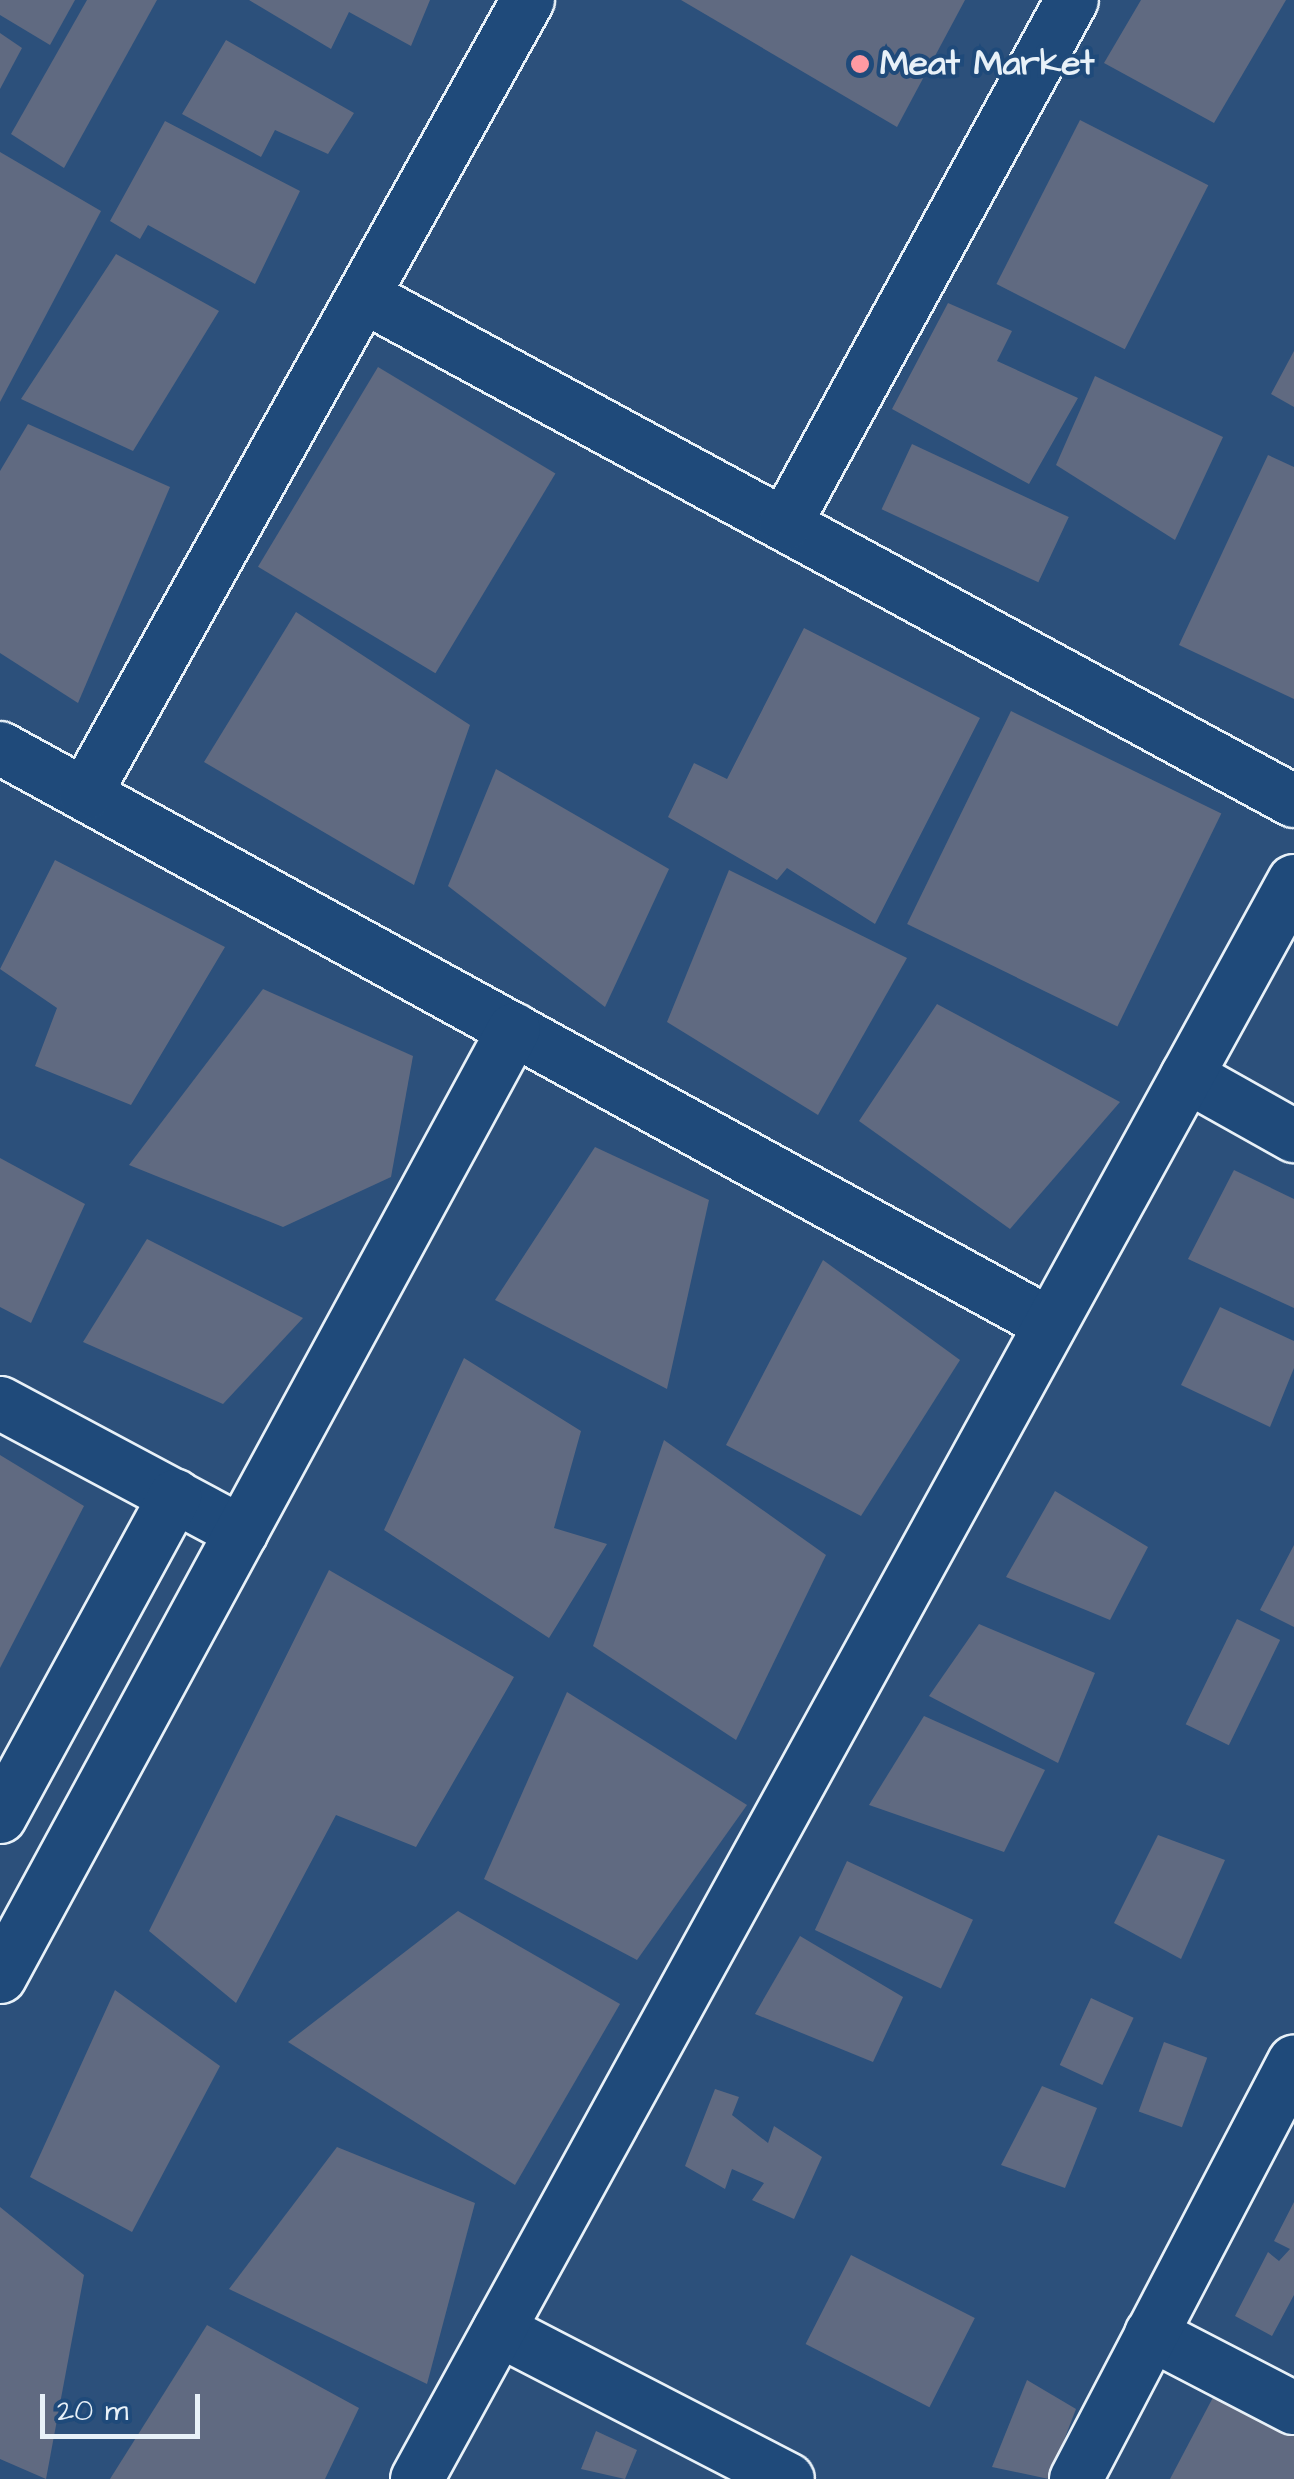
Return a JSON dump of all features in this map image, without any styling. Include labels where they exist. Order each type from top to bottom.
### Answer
[{"type":"street","points":[[85,794],[528,0]]},
{"type":"street","points":[[784,524],[1072,0]]},
{"type":"street","points":[[363,296],[1294,801]]},
{"type":"street","points":[[0,748],[1050,1324]]},
{"type":"street","points":[[416,2479],[1294,881]]},
{"type":"street","points":[[0,1977],[514,1030]]},
{"type":"street","points":[[1187,1076],[1294,1136]]},
{"type":"street","points":[[0,1403],[242,1532]]},
{"type":"street","points":[[0,1816],[175,1496]]},
{"type":"street","points":[[1076,2479],[1294,2062]]},
{"type":"street","points":[[499,2330],[788,2479]]},
{"type":"street","points":[[1152,2334],[1294,2408]]},
{"type":"building","points":[[0,0],[75,0],[50,45],[0,15]]},
{"type":"building","points":[[87,0],[157,0],[64,168],[11,134]]},
{"type":"building","points":[[249,0],[430,0],[411,46],[349,12],[331,49]]},
{"type":"building","name":"Meat Market","points":[[681,0],[965,0],[897,127]]},
{"type":"building","points":[[1141,0],[1286,0],[1214,123],[1104,63]]},
{"type":"building","points":[[0,33],[22,48],[0,89]]},
{"type":"building","points":[[226,40],[354,113],[328,154],[275,130],[261,157],[182,114]]},
{"type":"building","points":[[1080,120],[1208,185],[1125,349],[996,284]]},
{"type":"building","points":[[165,121],[300,191],[255,284],[148,225],[140,239],[110,221]]},
{"type":"building","points":[[0,152],[101,211],[0,402]]},
{"type":"building","points":[[116,254],[219,311],[133,451],[21,399]]},
{"type":"building","points":[[948,303],[1012,331],[997,361],[1078,398],[1029,484],[892,409]]},
{"type":"building","points":[[1294,351],[1294,407],[1271,394]]},
{"type":"building","points":[[378,367],[555,474],[435,673],[258,567]]},
{"type":"building","points":[[1095,376],[1223,437],[1175,540],[1056,465]]},
{"type":"building","points":[[28,424],[170,487],[78,703],[0,653],[0,471]]},
{"type":"building","points":[[912,444],[1069,517],[1038,582],[882,509]]},
{"type":"building","points":[[1268,455],[1294,467],[1294,699],[1179,645]]},
{"type":"building","points":[[296,612],[470,725],[414,885],[204,762]]},
{"type":"building","points":[[804,628],[980,718],[875,924],[787,868],[777,880],[668,817],[694,763],[727,779]]},
{"type":"building","points":[[1011,711],[1221,814],[1117,1027],[907,924]]},
{"type":"building","points":[[496,769],[669,869],[605,1007],[448,886]]},
{"type":"building","points":[[55,860],[225,947],[131,1105],[35,1066],[57,1008],[0,969]]},
{"type":"building","points":[[729,870],[907,958],[818,1115],[667,1022]]},
{"type":"building","points":[[263,989],[413,1056],[391,1177],[283,1227],[129,1165]]},
{"type":"building","points":[[937,1004],[1120,1102],[1010,1229],[859,1121]]},
{"type":"building","points":[[595,1147],[709,1200],[667,1389],[495,1300]]},
{"type":"building","points":[[0,1158],[85,1204],[31,1323],[0,1307]]},
{"type":"building","points":[[1234,1170],[1294,1199],[1294,1308],[1188,1259]]},
{"type":"building","points":[[147,1239],[303,1318],[223,1404],[83,1342]]},
{"type":"building","points":[[823,1260],[960,1360],[861,1516],[726,1445]]},
{"type":"building","points":[[1220,1307],[1294,1341],[1294,1368],[1270,1427],[1181,1385]]},
{"type":"building","points":[[464,1358],[581,1431],[554,1528],[607,1544],[549,1638],[384,1530]]},
{"type":"building","points":[[664,1440],[826,1555],[736,1740],[593,1646]]},
{"type":"building","points":[[0,1455],[84,1506],[0,1668]]},
{"type":"building","points":[[1055,1491],[1148,1547],[1110,1620],[1006,1577]]},
{"type":"building","points":[[1294,1545],[1294,1627],[1260,1610]]},
{"type":"building","points":[[329,1570],[514,1677],[416,1847],[336,1815],[236,2003],[149,1931]]},
{"type":"building","points":[[1237,1619],[1280,1640],[1229,1745],[1186,1724]]},
{"type":"building","points":[[979,1624],[1095,1673],[1058,1763],[929,1696]]},
{"type":"building","points":[[567,1692],[747,1805],[637,1960],[484,1879]]},
{"type":"building","points":[[924,1716],[1045,1770],[1004,1852],[869,1805]]},
{"type":"building","points":[[1158,1835],[1225,1860],[1181,1959],[1114,1923]]},
{"type":"building","points":[[847,1861],[973,1920],[941,1989],[815,1930]]},
{"type":"building","points":[[458,1911],[620,2004],[515,2185],[288,2042]]},
{"type":"building","points":[[800,1936],[903,1997],[873,2062],[755,2014]]},
{"type":"building","points":[[115,1990],[220,2066],[132,2232],[30,2177]]},
{"type":"building","points":[[1091,1998],[1134,2018],[1102,2085],[1060,2065]]},
{"type":"building","points":[[1164,2042],[1207,2058],[1182,2127],[1139,2112]]},
{"type":"building","points":[[1042,2086],[1097,2108],[1065,2188],[1001,2165]]},
{"type":"building","points":[[715,2089],[739,2097],[732,2115],[768,2143],[774,2126],[822,2157],[794,2219],[752,2200],[764,2183],[732,2169],[725,2189],[685,2166]]},
{"type":"building","points":[[337,2147],[475,2203],[427,2384],[229,2289]]},
{"type":"building","points":[[1294,2202],[1294,2295],[1272,2336],[1235,2316],[1268,2252],[1279,2261],[1290,2249],[1274,2241]]},
{"type":"building","points":[[0,2207],[84,2275],[46,2479],[0,2459]]},
{"type":"building","points":[[851,2255],[975,2318],[929,2407],[806,2344]]},
{"type":"building","points":[[207,2325],[359,2408],[325,2479],[110,2479]]},
{"type":"building","points":[[1027,2380],[1076,2409],[1049,2479],[992,2467]]},
{"type":"building","points":[[1219,2386],[1294,2426],[1294,2479],[1170,2479]]},
{"type":"building","points":[[596,2431],[637,2450],[625,2479],[581,2469]]},
{"type":"place","name":"Meat Market","points":[[860,64]]}]
